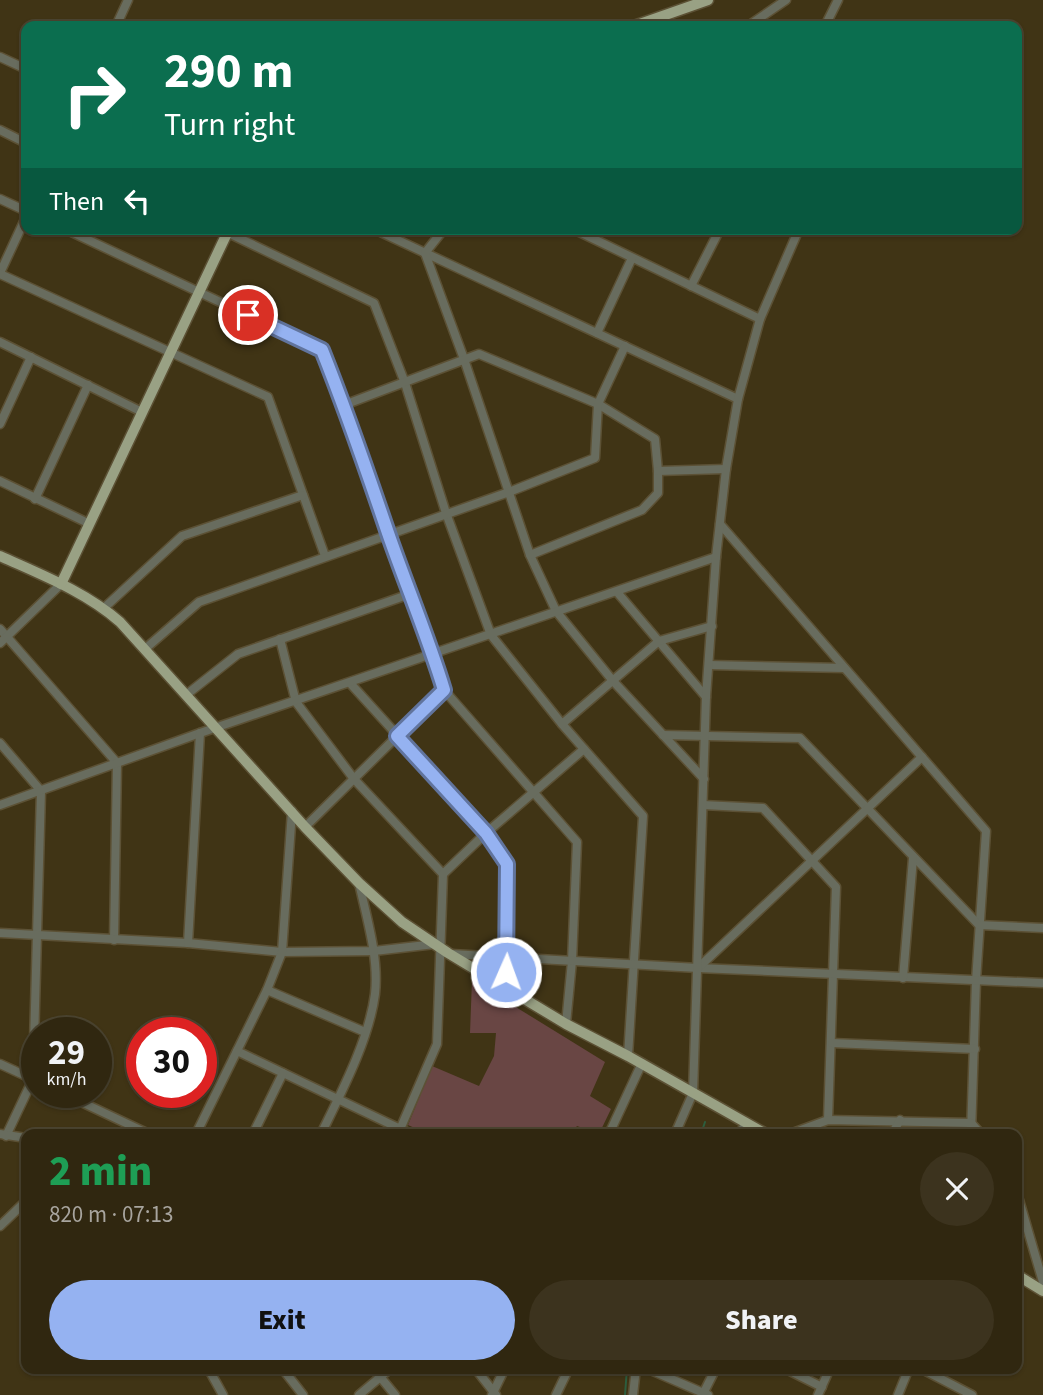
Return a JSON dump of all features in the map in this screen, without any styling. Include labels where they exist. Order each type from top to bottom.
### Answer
[{"type":"main road","points":[[648,21],[708,0]]},
{"type":"main road","points":[[61,584],[224,235]]},
{"type":"main road","points":[[0,556],[61,584],[104,608],[145,649],[305,827],[359,883],[402,922],[441,949],[566,1024],[642,1063],[758,1129]]},
{"type":"main road","points":[[1022,1278],[1043,1291]]},
{"type":"street","points":[[118,21],[128,0]]},
{"type":"street","points":[[754,21],[786,0]]},
{"type":"street","points":[[828,21],[838,0]]},
{"type":"street","points":[[0,57],[21,67]]},
{"type":"street","points":[[0,130],[21,140]]},
{"type":"street","points":[[0,199],[21,209]]},
{"type":"street","points":[[21,228],[0,274],[268,397],[325,556]]},
{"type":"street","points":[[78,235],[322,350],[344,405],[444,690],[577,842],[572,961],[566,1024]]},
{"type":"street","points":[[236,235],[374,303],[405,383],[446,513],[491,635],[562,724],[643,816],[628,1056]]},
{"type":"street","points":[[386,235],[738,399]]},
{"type":"street","points":[[425,253],[439,235]]},
{"type":"street","points":[[585,235],[761,319]]},
{"type":"street","points":[[691,286],[714,235]]},
{"type":"street","points":[[677,1129],[693,1093],[706,697],[716,557],[726,469],[738,399],[761,319],[796,235]]},
{"type":"street","points":[[425,253],[530,555],[556,611],[613,681],[704,779]]},
{"type":"street","points":[[597,333],[632,258]]},
{"type":"street","points":[[0,342],[142,412]]},
{"type":"street","points":[[145,649],[199,602],[509,492],[595,458],[598,404],[625,346]]},
{"type":"street","points":[[344,405],[479,354],[598,404],[655,439],[657,493],[642,510],[530,555]]},
{"type":"street","points":[[0,424],[31,357]]},
{"type":"street","points":[[35,499],[88,385]]},
{"type":"street","points":[[658,471],[726,469]]},
{"type":"street","points":[[0,481],[90,524]]},
{"type":"street","points":[[104,608],[182,536],[303,495]]},
{"type":"street","points":[[720,524],[986,831],[976,981],[971,1129]]},
{"type":"street","points":[[0,805],[200,733],[216,730],[716,557]]},
{"type":"street","points":[[0,643],[61,584]]},
{"type":"street","points":[[617,592],[706,697]]},
{"type":"street","points":[[186,695],[238,654],[410,594]]},
{"type":"street","points":[[562,724],[659,641],[712,626]]},
{"type":"street","points":[[0,629],[117,763],[114,940]]},
{"type":"street","points":[[280,639],[296,702],[354,779],[443,874],[437,1044],[400,1129]]},
{"type":"street","points":[[709,665],[844,668]]},
{"type":"street","points":[[350,683],[486,833],[507,864],[507,958],[504,987]]},
{"type":"street","points":[[305,827],[444,690]]},
{"type":"street","points":[[188,943],[200,733]]},
{"type":"street","points":[[663,735],[800,738],[979,925],[1043,928]]},
{"type":"street","points":[[0,743],[41,791],[36,1017]]},
{"type":"street","points":[[443,874],[486,833],[584,749]]},
{"type":"street","points":[[698,968],[922,757]]},
{"type":"street","points":[[703,806],[763,808],[836,887],[828,1120]]},
{"type":"street","points":[[199,1129],[267,990],[282,952],[292,811]]},
{"type":"street","points":[[903,978],[913,858]]},
{"type":"street","points":[[323,1129],[365,1032],[375,994],[374,951],[359,883]]},
{"type":"street","points":[[0,933],[188,943],[282,952],[441,949],[507,958],[1043,984]]},
{"type":"street","points":[[267,990],[365,1032]]},
{"type":"street","points":[[832,1043],[975,1049]]},
{"type":"street","points":[[237,1051],[395,1129]]},
{"type":"street","points":[[0,1063],[21,1073]]},
{"type":"street","points":[[611,1129],[642,1063]]},
{"type":"street","points":[[255,1129],[283,1073]]},
{"type":"street","points":[[21,1104],[3,1135],[21,1137]]},
{"type":"street","points":[[94,1108],[138,1129]]},
{"type":"street","points":[[804,1129],[828,1120],[971,1122],[977,1129]]},
{"type":"street","points":[[895,1129],[900,1120]]},
{"type":"street","points":[[742,1129],[746,1122]]},
{"type":"street","points":[[2,1222],[21,1205]]},
{"type":"street","points":[[1022,1210],[1043,1282]]},
{"type":"street","points":[[211,1374],[223,1395]]},
{"type":"street","points":[[287,1374],[303,1395]]},
{"type":"street","points":[[378,1374],[395,1395]]},
{"type":"street","points":[[359,1395],[384,1374]]},
{"type":"street","points":[[479,1374],[494,1394]]},
{"type":"street","points":[[494,1394],[502,1374]]},
{"type":"street","points":[[556,1395],[566,1374]]},
{"type":"street","points":[[633,1395],[635,1374]]},
{"type":"street","points":[[660,1374],[706,1394],[714,1374]]},
{"type":"street","points":[[793,1374],[820,1391],[827,1374]]},
{"type":"street","points":[[898,1395],[907,1374]]},
{"type":"street","points":[[932,1374],[972,1395]]},
{"type":"shaded area","points":[[472,980],[605,1062],[590,1096],[611,1109],[601,1129],[577,1126],[575,1129],[417,1129],[408,1125],[432,1066],[479,1086],[494,1056],[496,1033],[470,1033]]},
{"type":"waterway","points":[[703,1129],[705,1122]]},
{"type":"waterway","points":[[625,1395],[627,1374]]},
{"type":"route","points":[[248,315],[322,350],[344,405],[444,690],[397,736],[486,833],[507,864],[506,972]]}]
